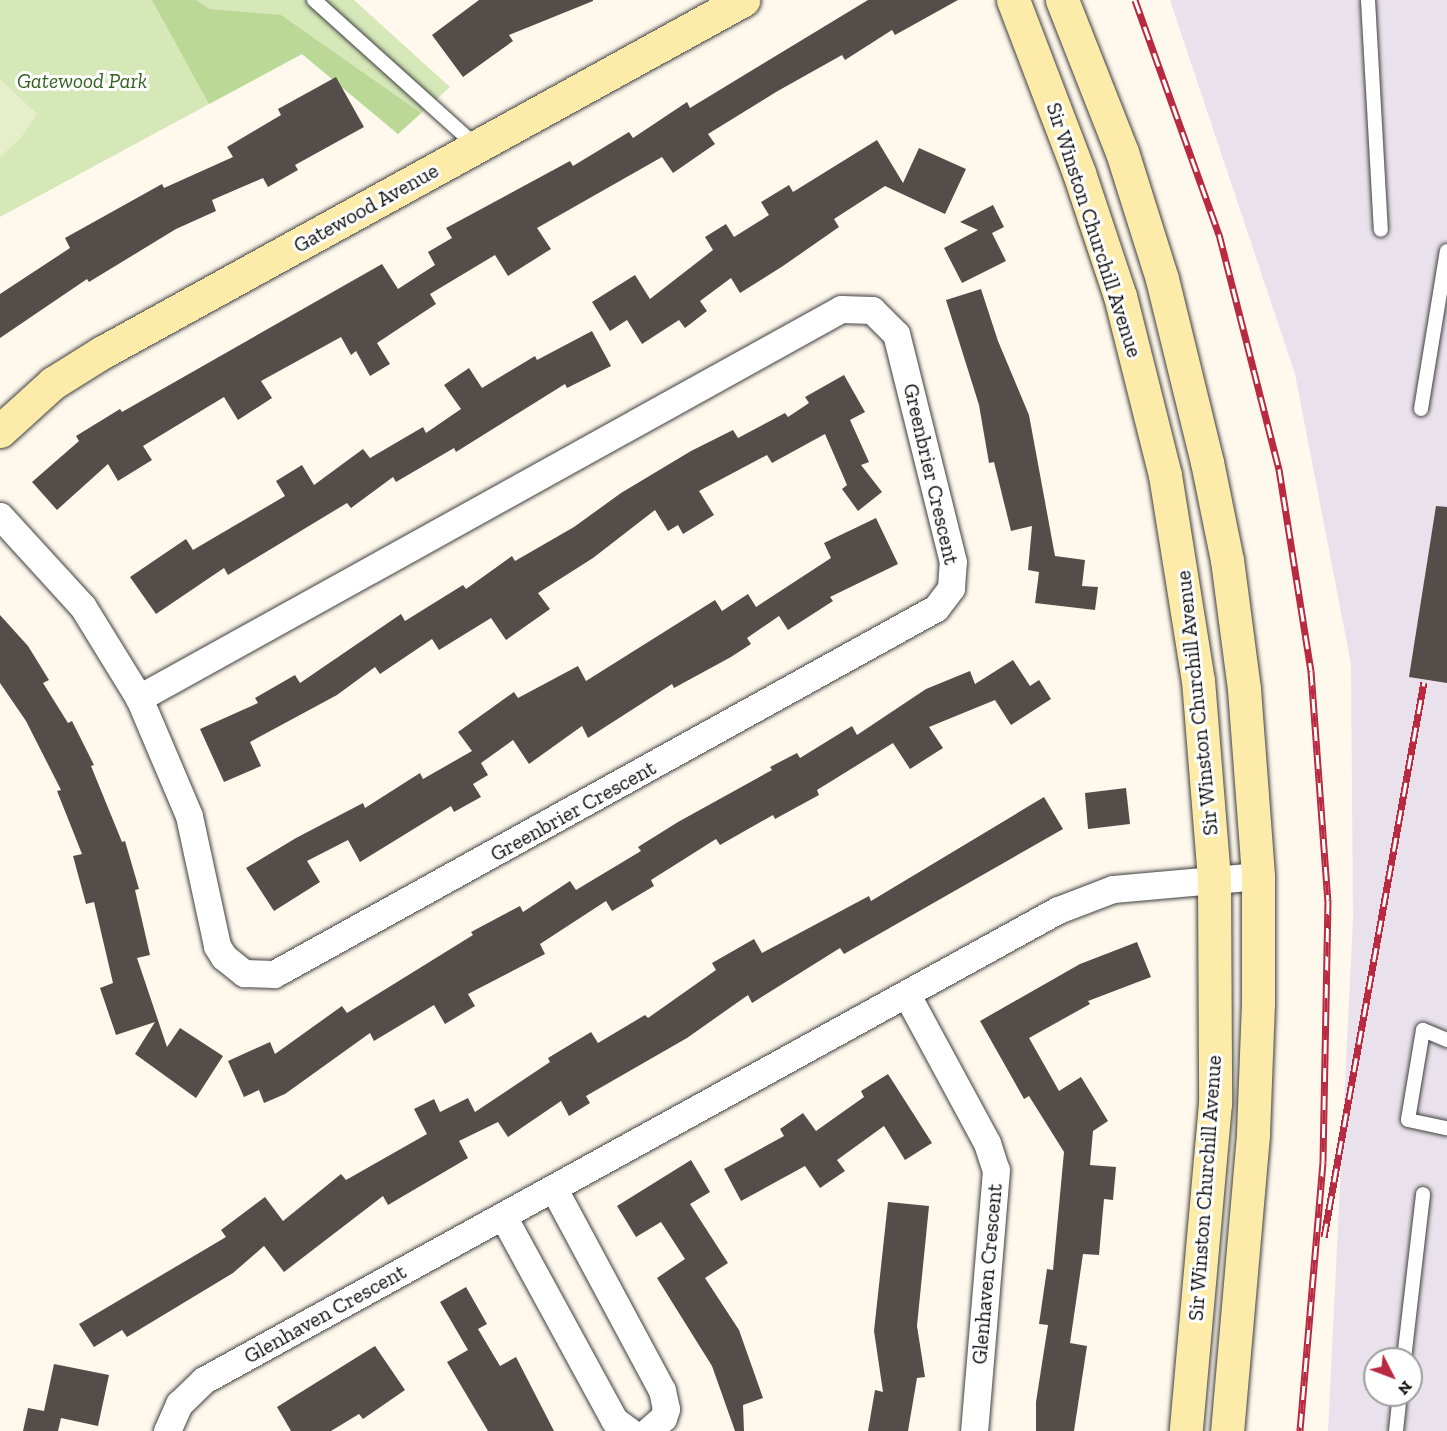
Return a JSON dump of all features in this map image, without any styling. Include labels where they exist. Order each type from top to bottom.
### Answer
[{"type":"main road","name":"Gatewood Avenue","points":[[0,431],[53,383],[101,353],[478,148],[743,0]]},
{"type":"main road","name":"Sir Winston Churchill Avenue","points":[[1013,0],[1068,140],[1112,274],[1165,475],[1198,680],[1214,879],[1215,1103],[1186,1431]]},
{"type":"main road","name":"Sir Winston Churchill Avenue","points":[[1062,0],[1122,152],[1162,279],[1207,462],[1227,560],[1244,689],[1257,876],[1253,1135],[1227,1431]]},
{"type":"street","name":"Greenbrier Crescent","points":[[0,516],[83,607],[139,698],[189,816],[218,946],[232,966],[243,973],[255,975],[285,970],[936,609],[951,588],[953,562],[896,334],[873,310],[841,309],[139,698]]},
{"type":"street","name":"Glenhaven Crescent","points":[[167,1431],[179,1404],[204,1380],[1094,894],[1142,885],[1257,876]]},
{"type":"street","name":"Glenhaven Crescent","points":[[907,995],[987,1143],[996,1170],[974,1431]]},
{"type":"street","points":[[554,1189],[662,1390],[666,1409],[663,1418],[648,1431]]},
{"type":"street","points":[[503,1216],[614,1420],[629,1431]]},
{"type":"lane","points":[[315,0],[478,148]]},
{"type":"lane","points":[[1368,0],[1381,230]]},
{"type":"lane","points":[[1421,409],[1447,251]]},
{"type":"lane","points":[[1447,1040],[1423,1030],[1408,1120],[1447,1128]]},
{"type":"lane","points":[[1405,1347],[1423,1194]]},
{"type":"lane","points":[[1396,1431],[1399,1407]]},
{"type":"shaded area","points":[[1170,0],[1447,0],[1447,1431],[1328,1431],[1353,919],[1351,664],[1295,374]]},
{"type":"green space","name":"Gatewood Park","points":[[0,0],[354,0],[450,87],[398,134],[302,54],[0,217]]},
{"type":"green space","points":[[152,0],[196,0],[209,9],[281,15],[421,113],[398,134],[302,54],[209,104]]},
{"type":"green space","points":[[0,79],[37,114],[20,139],[0,157]]},
{"type":"building","points":[[479,0],[593,1],[509,35],[513,41],[463,77],[432,35]]},
{"type":"building","points":[[868,0],[958,0],[895,35],[892,30],[845,60],[842,55],[776,92],[708,134],[715,144],[673,173],[662,157],[537,228],[551,249],[508,276],[495,255],[430,294],[436,304],[377,343],[390,364],[370,376],[356,351],[351,355],[341,337],[261,381],[272,398],[238,420],[224,397],[143,446],[152,460],[118,481],[108,464],[57,510],[32,482],[79,441],[76,436],[120,409],[122,412],[382,264],[398,289],[435,265],[428,252],[452,238],[446,228],[570,161],[573,166],[629,132],[633,138],[687,102],[690,108]]},
{"type":"building","points":[[336,77],[364,127],[295,165],[298,170],[268,187],[263,178],[212,200],[216,211],[176,229],[89,282],[87,279],[0,338],[0,294],[70,248],[65,238],[162,184],[164,188],[233,157],[227,147],[281,115],[278,109]]},
{"type":"building","points":[[877,140],[903,183],[919,148],[966,169],[945,214],[885,186],[834,219],[839,227],[740,293],[731,278],[700,301],[707,311],[685,328],[679,320],[642,344],[627,320],[610,331],[592,302],[635,275],[650,299],[713,250],[705,237],[726,224],[734,237],[769,215],[761,202],[789,185],[793,192]]},
{"type":"building","points":[[993,205],[1004,227],[992,233],[1006,261],[962,283],[944,248],[978,230],[960,222]]},
{"type":"building","points":[[981,289],[998,341],[1029,415],[1055,556],[1085,560],[1082,586],[1098,587],[1095,610],[1035,603],[1039,572],[1028,570],[1032,526],[1011,531],[994,462],[989,463],[979,405],[946,300]]},
{"type":"building","points":[[592,331],[611,366],[567,388],[565,384],[456,452],[454,448],[396,482],[393,477],[351,508],[347,503],[228,575],[224,568],[156,614],[130,577],[186,539],[193,550],[285,496],[276,481],[302,465],[314,485],[363,449],[370,458],[423,427],[426,433],[461,409],[444,385],[469,368],[482,388],[535,356],[537,360]]},
{"type":"building","points":[[844,375],[865,412],[850,420],[869,462],[861,465],[882,492],[858,511],[842,489],[847,485],[825,434],[772,463],[767,455],[699,491],[714,515],[683,534],[678,525],[668,531],[655,510],[593,558],[538,593],[550,609],[506,640],[491,618],[439,650],[432,639],[380,674],[375,667],[337,695],[250,742],[261,766],[224,782],[200,729],[258,703],[255,698],[295,675],[300,683],[401,614],[405,621],[463,585],[466,589],[512,556],[515,561],[574,527],[621,493],[691,451],[733,430],[738,438],[785,413],[788,417],[809,403],[805,397]]},
{"type":"building","points":[[1436,506],[1447,507],[1447,683],[1409,677]]},
{"type":"building","points":[[876,518],[898,564],[830,597],[833,601],[788,630],[779,616],[747,638],[751,644],[731,657],[674,688],[672,684],[588,738],[582,726],[529,764],[513,740],[481,763],[488,775],[473,784],[481,797],[454,812],[451,806],[360,862],[348,840],[307,861],[320,882],[274,911],[246,868],[296,838],[363,803],[365,808],[420,773],[423,779],[472,751],[458,732],[514,692],[518,698],[578,666],[586,681],[715,600],[722,611],[748,594],[756,607],[831,558],[824,543]]},
{"type":"building","points":[[0,615],[28,646],[49,680],[43,683],[68,723],[72,721],[94,765],[91,766],[122,842],[125,841],[139,889],[135,890],[150,955],[137,958],[167,1047],[180,1028],[223,1056],[196,1098],[135,1054],[155,1022],[116,1035],[100,988],[113,983],[94,902],[86,904],[73,856],[82,854],[57,791],[61,790],[26,721],[0,683]]},
{"type":"building","points":[[1013,660],[1030,686],[1039,680],[1051,699],[1011,725],[995,700],[929,727],[943,748],[910,769],[893,743],[817,790],[819,795],[775,819],[773,815],[720,845],[716,839],[651,880],[654,886],[612,911],[606,901],[540,944],[545,954],[468,994],[475,1006],[445,1024],[434,1005],[374,1041],[370,1033],[285,1094],[264,1103],[259,1090],[244,1097],[228,1061],[270,1042],[275,1054],[342,1006],[347,1013],[473,935],[471,932],[520,906],[523,912],[570,881],[576,890],[641,851],[638,847],[678,822],[772,770],[770,767],[797,753],[800,758],[852,726],[857,735],[926,689],[970,671],[975,684]]},
{"type":"building","points":[[1126,788],[1130,824],[1088,829],[1085,793]]},
{"type":"building","points":[[1044,797],[1063,829],[844,954],[840,948],[752,1003],[748,995],[687,1038],[586,1096],[590,1103],[569,1116],[561,1101],[508,1137],[498,1122],[459,1141],[468,1158],[388,1205],[383,1196],[284,1272],[264,1246],[233,1273],[127,1337],[122,1330],[94,1347],[79,1324],[226,1237],[221,1230],[265,1197],[283,1221],[341,1174],[346,1180],[427,1134],[414,1109],[434,1099],[440,1112],[468,1098],[475,1112],[550,1062],[548,1058],[591,1032],[598,1043],[645,1015],[648,1018],[716,970],[712,963],[754,939],[762,953],[869,896],[871,901]]},
{"type":"building","points":[[1137,942],[1151,977],[1088,1001],[1090,1004],[1029,1038],[1059,1091],[1081,1077],[1108,1121],[1093,1131],[1090,1165],[1116,1167],[1113,1200],[1104,1199],[1099,1255],[1083,1254],[1070,1343],[1087,1346],[1074,1431],[1036,1431],[1036,1402],[1048,1325],[1039,1324],[1047,1269],[1053,1270],[1064,1152],[1029,1096],[1024,1099],[980,1021],[1080,964]]},
{"type":"building","points":[[888,1074],[932,1143],[905,1160],[884,1126],[837,1160],[845,1171],[820,1188],[805,1166],[741,1201],[724,1169],[784,1136],[780,1129],[803,1113],[816,1131],[864,1097],[861,1091]]},
{"type":"building","points":[[691,1160],[710,1192],[690,1204],[728,1263],[705,1278],[739,1330],[763,1398],[743,1405],[744,1431],[735,1431],[712,1366],[657,1278],[685,1259],[661,1222],[636,1237],[617,1206]]},
{"type":"building","points":[[888,1202],[929,1206],[917,1326],[925,1377],[917,1378],[908,1431],[868,1431],[875,1390],[883,1392],[874,1331]]},
{"type":"building","points":[[466,1287],[487,1324],[478,1329],[500,1366],[516,1357],[554,1431],[488,1431],[447,1362],[468,1350],[440,1302]]},
{"type":"building","points":[[375,1346],[405,1390],[363,1419],[359,1414],[331,1431],[291,1431],[277,1407]]},
{"type":"building","points":[[54,1364],[109,1375],[98,1426],[61,1418],[58,1431],[23,1431],[28,1408],[44,1411]]},
{"type":"railway","points":[[1135,0],[1219,234],[1279,469],[1311,671],[1328,900],[1323,1162],[1300,1431]]},
{"type":"railway","points":[[1324,1237],[1424,682]]}]
